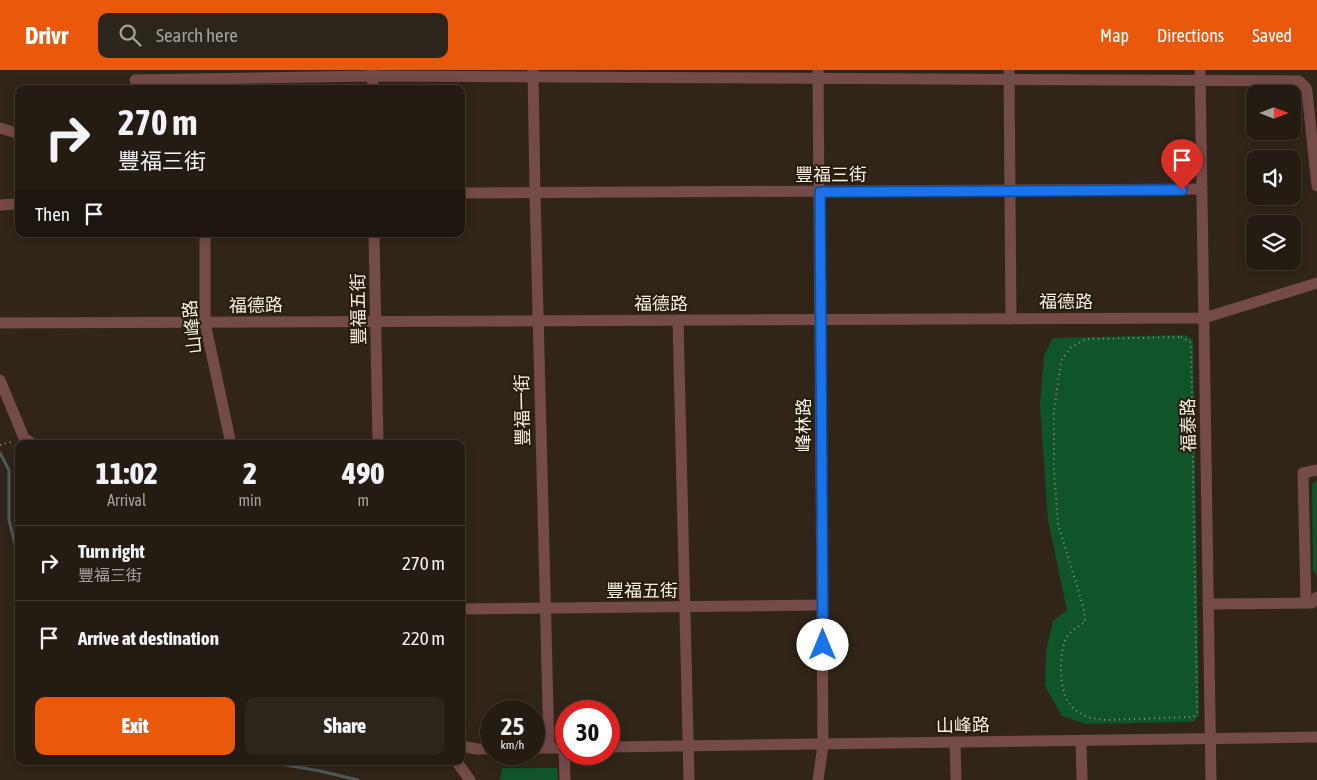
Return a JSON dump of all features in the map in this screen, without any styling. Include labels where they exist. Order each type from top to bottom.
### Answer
[{"type":"street","points":[[136,80],[372,73],[1200,75],[1299,81],[1306,88],[1317,186]]},
{"type":"street","name":"豐福一街","points":[[533,74],[548,748]]},
{"type":"street","name":"峰林路","points":[[818,74],[824,745],[818,780]]},
{"type":"street","points":[[1009,75],[1011,319]]},
{"type":"street","name":"福泰路","points":[[1200,75],[1211,780]]},
{"type":"street","points":[[0,128],[15,132]]},
{"type":"street","name":"豐福三街","points":[[465,193],[1202,189]]},
{"type":"street","points":[[0,205],[15,204]]},
{"type":"street","name":"山峰路","points":[[205,237],[205,323],[230,440]]},
{"type":"street","name":"豐福五街","points":[[374,237],[378,440]]},
{"type":"street","name":"福德路","points":[[0,323],[1204,318],[1317,283]]},
{"type":"street","points":[[678,320],[689,780]]},
{"type":"street","points":[[0,380],[24,438],[27,440]]},
{"type":"street","points":[[1208,604],[1312,600],[1303,473],[1317,470]]},
{"type":"street","name":"豐福五街","points":[[465,608],[822,605]]},
{"type":"street","name":"山峰路","points":[[620,748],[1317,737]]},
{"type":"street","points":[[1081,741],[1082,780]]},
{"type":"street","points":[[956,742],[956,780]]},
{"type":"street","points":[[465,747],[480,749]]},
{"type":"street","points":[[548,748],[555,748]]},
{"type":"street","points":[[459,765],[470,780]]},
{"type":"street","points":[[565,765],[565,780]]},
{"type":"path","points":[[1180,337],[1190,342],[1191,348],[1197,713],[1193,718],[1092,719],[1077,712],[1067,701],[1061,671],[1061,654],[1068,634],[1085,622],[1084,609],[1058,524],[1054,470],[1054,410],[1061,361],[1070,348],[1086,339],[1180,337]]},
{"type":"green space","points":[[1184,335],[1193,339],[1199,716],[1193,722],[1085,724],[1062,716],[1045,686],[1046,651],[1053,621],[1067,610],[1048,520],[1040,405],[1044,355],[1053,338]]},
{"type":"green space","points":[[1317,480],[1316,574],[1313,571],[1312,484]]},
{"type":"green space","points":[[502,768],[557,768],[558,780],[500,780]]},
{"type":"waterway","points":[[0,453],[9,470],[9,520],[15,544]]},
{"type":"waterway","points":[[286,765],[358,780]]},
{"type":"route","points":[[823,645],[820,192],[1182,190]]}]
